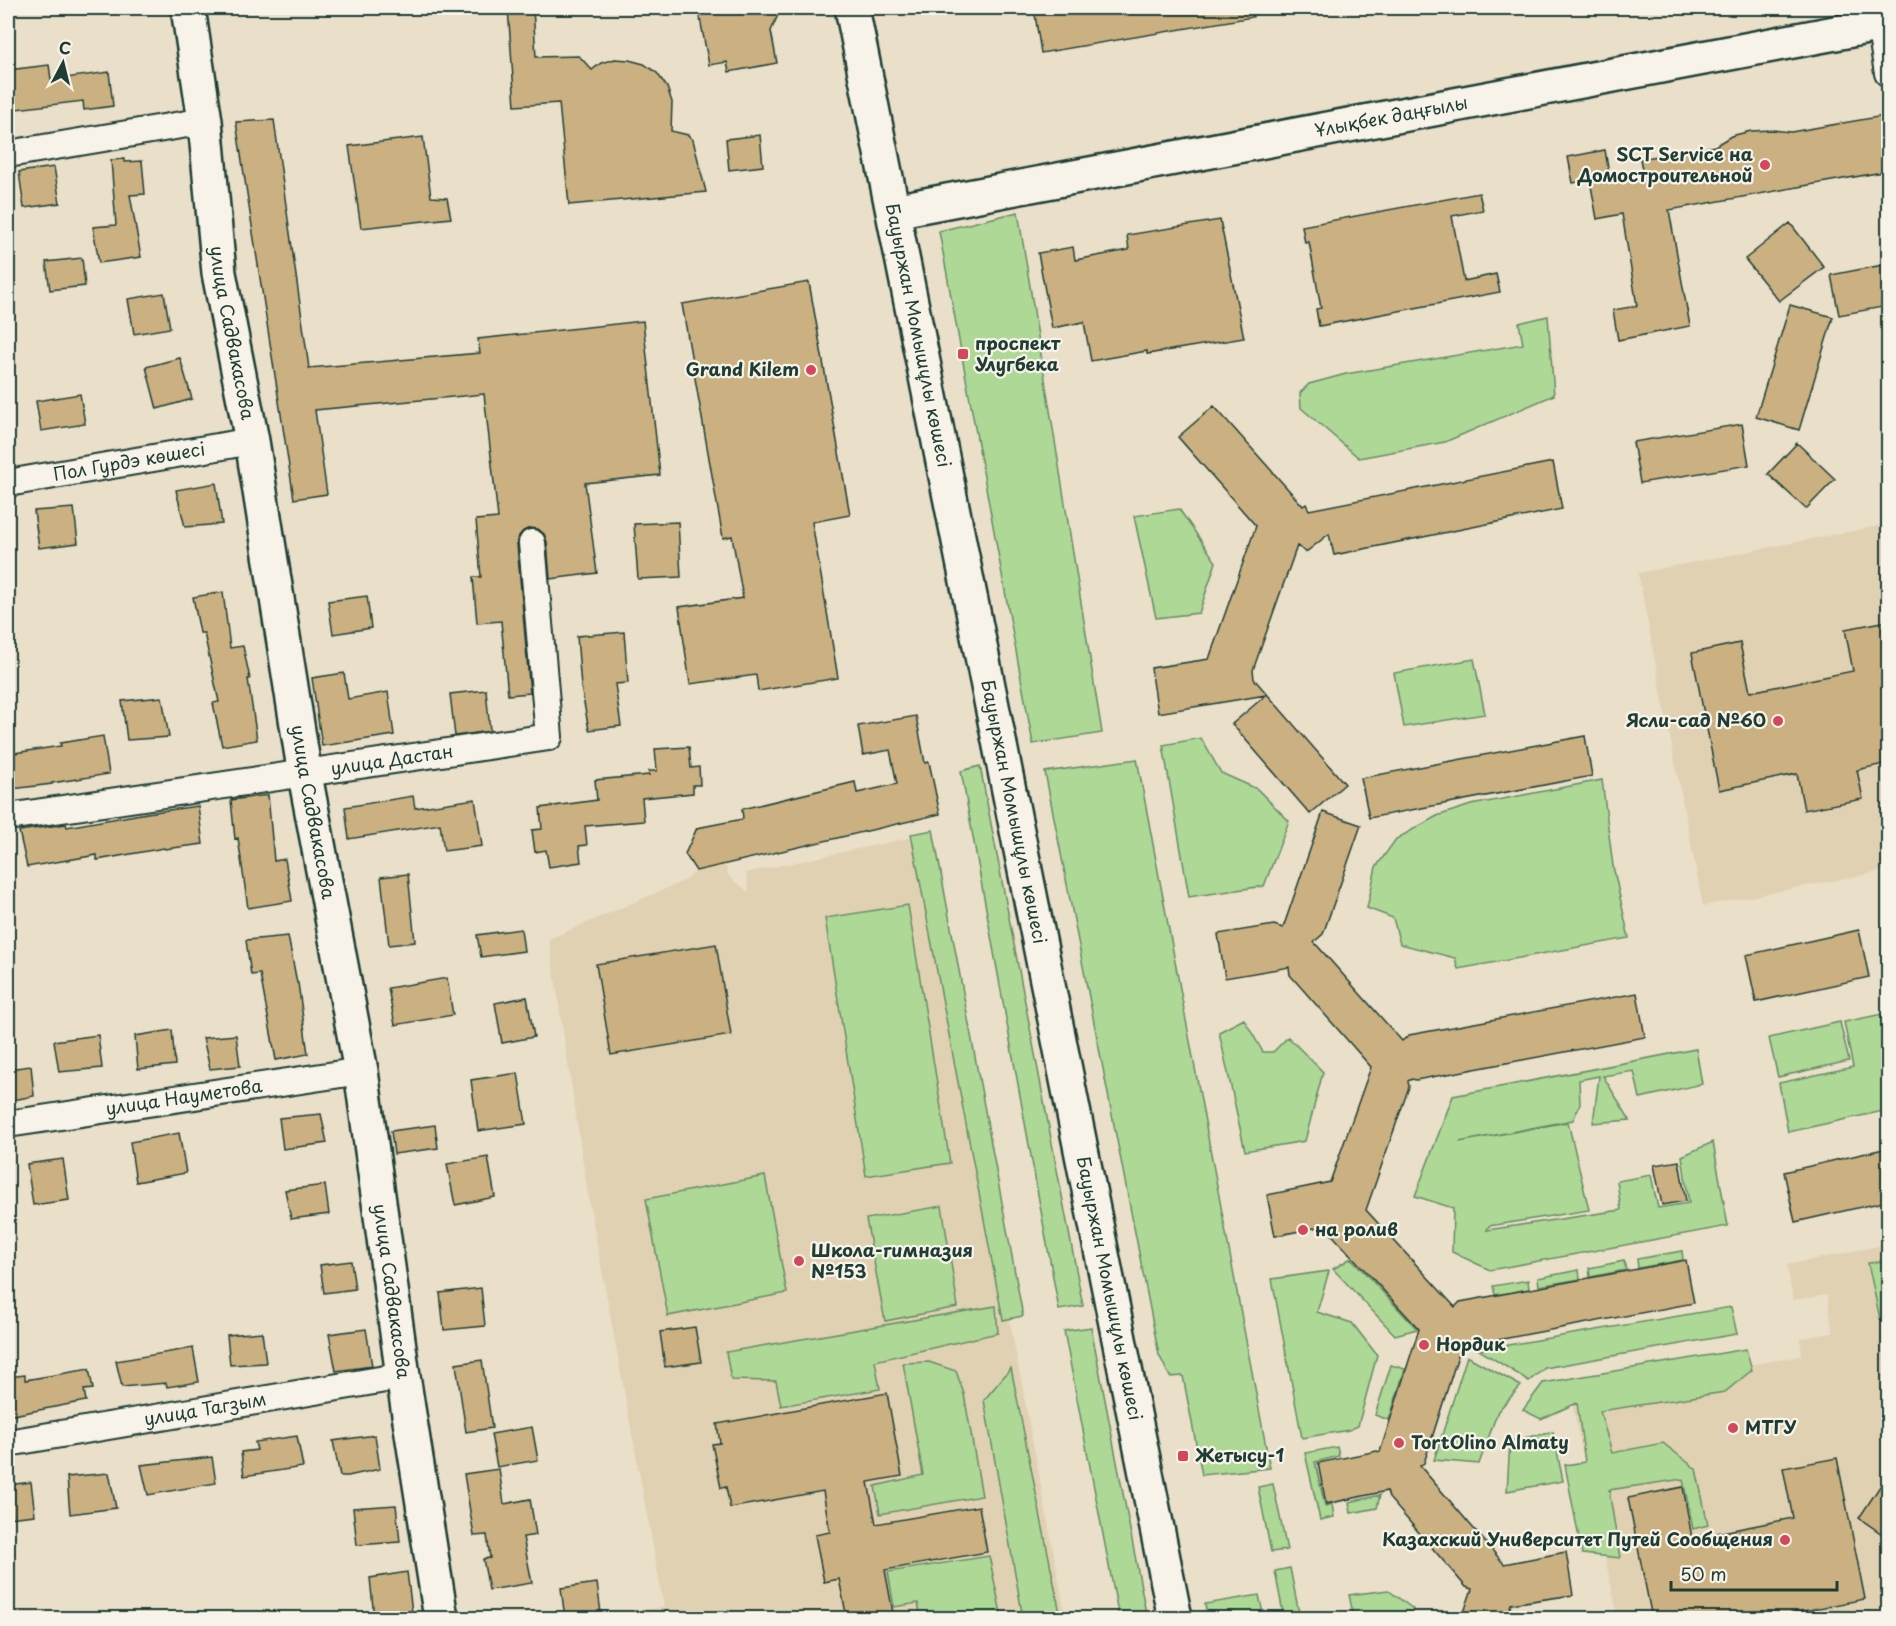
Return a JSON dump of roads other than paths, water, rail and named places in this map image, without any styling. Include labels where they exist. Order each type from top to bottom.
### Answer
[{"type":"street","name":"улица Садвакасова","points":[[188,8],[205,121],[219,273],[252,441],[305,775],[361,1071],[403,1376],[441,1618]]},
{"type":"street","name":"Бауыржан Момышұлы көшесі","points":[[852,8],[1174,1618]]},
{"type":"street","points":[[1884,24],[1888,73]]},
{"type":"street","name":"Ұлықбек даңғылы","points":[[894,211],[1884,24]]},
{"type":"street","points":[[8,154],[205,121]]},
{"type":"street","name":"Пол Гурдэ көшесі","points":[[8,483],[252,441]]},
{"type":"street","name":"улица Дастан","points":[[8,817],[305,775],[549,737],[532,543]]},
{"type":"street","name":"улица Науметова","points":[[8,1124],[361,1071]]},
{"type":"street","name":"улица Тагзым","points":[[8,1443],[403,1376]]},
{"type":"place","name":"SCT Service на Домостроительной","points":[[1765,165]]},
{"type":"place","name":"проспект Улугбека","points":[[963,354]]},
{"type":"place","name":"Grand Kilem","points":[[811,370]]},
{"type":"place","name":"Ясли-сад №60","points":[[1778,721]]},
{"type":"place","name":"на ролив","points":[[1303,1230]]},
{"type":"place","name":"Школа-гимназия №153","points":[[799,1261]]},
{"type":"place","name":"Нордик","points":[[1424,1345]]},
{"type":"place","name":"МТГУ","points":[[1733,1428]]},
{"type":"place","name":"TortOlino Almaty","points":[[1399,1443]]},
{"type":"place","name":"Жетысу-1","points":[[1183,1456]]},
{"type":"place","name":"Казахский Университет Путей Сообщения","points":[[1785,1540]]}]
